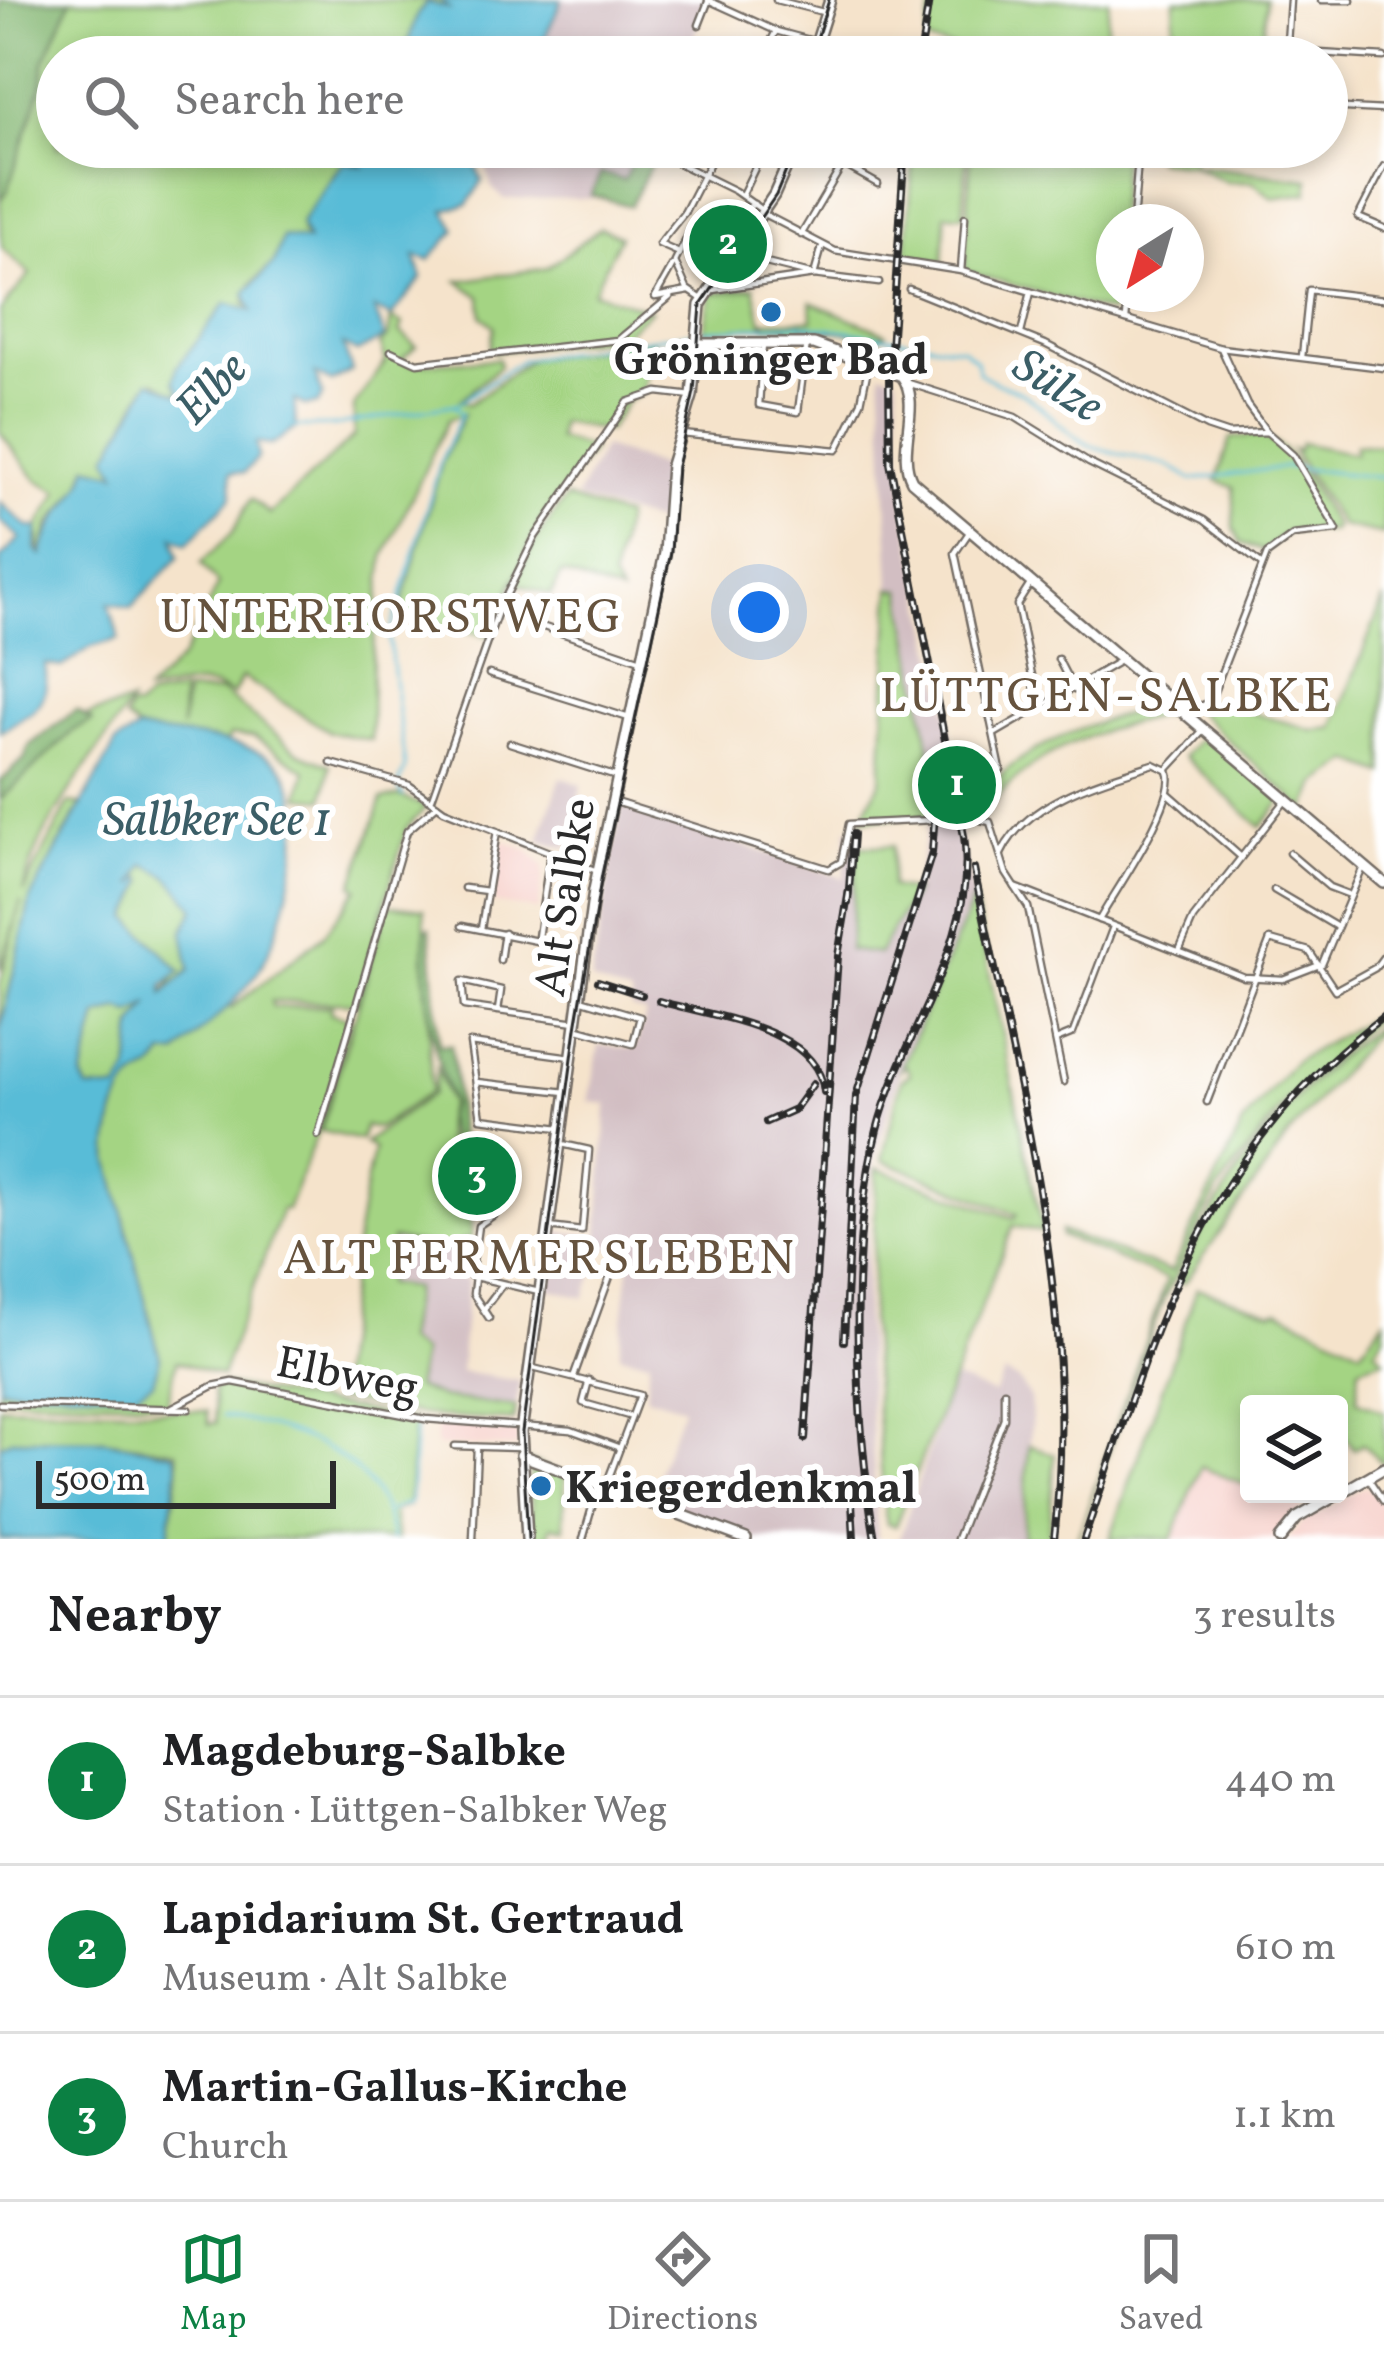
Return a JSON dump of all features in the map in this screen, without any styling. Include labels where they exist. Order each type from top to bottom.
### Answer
[{"type":"main road","points":[[818,36],[830,0]]},
{"type":"main road","name":"Alt Salbke","points":[[576,1025],[597,871],[665,553],[671,465],[692,396],[704,296],[787,168]]},
{"type":"main road","points":[[697,344],[807,343],[908,382],[909,476],[1384,883]]},
{"type":"main road","points":[[526,1539],[522,1423],[576,1025]]},
{"type":"main road","points":[[521,1452],[746,1539]]},
{"type":"main road","points":[[1348,1487],[1384,1468]]},
{"type":"main road","points":[[1280,1539],[1292,1522],[1317,1503]]},
{"type":"street","points":[[699,25],[708,0],[793,36]]},
{"type":"street","points":[[776,0],[826,12]]},
{"type":"street","points":[[1287,36],[1290,0]]},
{"type":"street","points":[[1321,0],[1351,0]]},
{"type":"street","points":[[774,36],[776,31]]},
{"type":"street","points":[[1348,57],[1384,58]]},
{"type":"street","points":[[1348,108],[1384,110]]},
{"type":"street","points":[[1384,166],[1360,213],[1360,221],[1384,228]]},
{"type":"street","points":[[689,168],[742,195],[822,247],[961,271],[1221,348],[1384,368]]},
{"type":"street","points":[[679,254],[659,244],[685,213],[708,168]]},
{"type":"street","points":[[742,195],[754,168]]},
{"type":"street","points":[[801,235],[841,168]]},
{"type":"street","points":[[850,168],[878,184]]},
{"type":"street","points":[[1134,204],[1137,168]]},
{"type":"street","points":[[685,213],[720,226],[759,209]]},
{"type":"street","points":[[961,271],[965,217]]},
{"type":"street","points":[[696,219],[655,297],[689,291],[704,296],[747,284],[814,275]]},
{"type":"street","points":[[814,275],[822,247]]},
{"type":"street","points":[[747,284],[754,260],[814,275],[879,283]]},
{"type":"street","points":[[675,262],[689,291]]},
{"type":"street","points":[[909,289],[1021,333],[1207,427],[1230,434],[1267,432]]},
{"type":"street","points":[[1302,357],[1306,295],[1311,290],[1384,299]]},
{"type":"street","points":[[1021,333],[1031,292]]},
{"type":"street","points":[[392,351],[417,363],[615,341],[670,297]]},
{"type":"street","points":[[1126,320],[1127,312]]},
{"type":"street","points":[[763,343],[760,406],[798,412],[807,343]]},
{"type":"street","points":[[1184,707],[1204,705],[1212,697],[1246,618],[1261,564],[1289,537],[1332,534],[1338,528],[1298,464],[1244,400],[1221,348]]},
{"type":"street","points":[[682,434],[837,450],[861,402],[868,363]]},
{"type":"street","points":[[908,382],[1015,417],[1089,463],[1204,520],[1261,564]]},
{"type":"street","points":[[432,798],[497,614],[535,537],[579,480],[625,404],[658,392],[692,396]]},
{"type":"street","points":[[970,531],[955,553],[1001,770]]},
{"type":"street","points":[[1031,583],[1017,605],[1040,709]]},
{"type":"street","points":[[541,626],[641,660]]},
{"type":"street","points":[[1058,659],[1074,690]]},
{"type":"street","points":[[994,734],[1123,659]]},
{"type":"street","points":[[489,674],[629,718]]},
{"type":"street","points":[[1167,770],[1205,728]]},
{"type":"street","name":"Alt Salbke","points":[[511,743],[617,777]]},
{"type":"street","points":[[331,763],[399,781],[437,805],[597,871]]},
{"type":"street","points":[[1001,854],[1009,840],[1059,799],[1143,767],[1158,764],[1167,770],[1172,781],[1168,794],[1099,920]]},
{"type":"street","points":[[1168,794],[1241,857]]},
{"type":"street","points":[[1179,951],[1191,922],[1286,800]]},
{"type":"street","points":[[612,801],[831,869],[841,861],[849,824],[987,819],[1028,907],[1064,1082]]},
{"type":"street","points":[[318,1136],[407,831],[437,805]]},
{"type":"street","points":[[482,929],[497,831]]},
{"type":"street","points":[[995,838],[1009,840]]},
{"type":"street","points":[[538,938],[549,860],[543,848]]},
{"type":"street","points":[[1289,854],[1329,887],[1350,896]]},
{"type":"street","points":[[549,860],[583,865]]},
{"type":"street","points":[[1015,886],[1254,980],[1283,980],[1320,966],[1364,866]]},
{"type":"street","points":[[464,887],[487,891]]},
{"type":"street","points":[[1274,890],[1337,927]]},
{"type":"street","points":[[462,926],[552,944]]},
{"type":"street","points":[[1056,1040],[1073,1033],[1114,926]]},
{"type":"street","points":[[500,960],[504,933]]},
{"type":"street","points":[[1207,1102],[1272,939],[1308,950],[1337,990],[1372,970],[1384,956]]},
{"type":"street","points":[[499,1011],[501,990],[462,981],[464,1006],[576,1025],[633,1044],[640,1018],[580,999]]},
{"type":"street","points":[[565,1128],[481,1118],[470,1043],[572,1057]]},
{"type":"street","points":[[476,1082],[569,1092]]},
{"type":"street","points":[[548,1227],[582,1231],[589,1150],[562,1144]]},
{"type":"street","points":[[489,1318],[473,1294],[478,1226],[495,1214]]},
{"type":"street","points":[[574,1376],[616,1260]]},
{"type":"street","points":[[475,1276],[539,1292]]},
{"type":"street","points":[[482,1310],[502,1285]]},
{"type":"street","points":[[529,1367],[640,1395],[583,1539]]},
{"type":"street","points":[[589,1380],[583,1403],[632,1417]]},
{"type":"street","name":"Elbweg","points":[[169,1409],[233,1382],[425,1419],[571,1430],[620,1448]]},
{"type":"street","points":[[957,1539],[1004,1418],[1004,1391]]},
{"type":"street","name":"Elbweg","points":[[0,1404],[189,1408]]},
{"type":"street","points":[[455,1446],[521,1452]]},
{"type":"street","points":[[473,1539],[478,1447]]},
{"type":"street","points":[[1368,1478],[1384,1502]]},
{"type":"shaded area","points":[[562,0],[705,0],[694,36],[546,36]]},
{"type":"shaded area","points":[[649,168],[630,206],[602,198],[504,199],[492,188],[486,169]]},
{"type":"shaded area","points":[[881,371],[897,377],[905,510],[969,814],[958,817],[933,817],[931,750],[903,590],[891,588]]},
{"type":"shaded area","points":[[603,447],[665,468],[662,524],[576,498]]},
{"type":"shaded area","points":[[561,777],[582,785],[567,848],[539,840]]},
{"type":"shaded area","points":[[621,806],[844,878],[847,829],[859,830],[849,950],[877,954],[915,891],[927,827],[957,824],[974,898],[900,1070],[874,1162],[869,1202],[865,1319],[878,1539],[756,1539],[659,1502],[668,1477],[658,1472],[683,1407],[646,1396],[649,1360],[619,1355],[631,1250],[598,1246],[607,1104],[589,1102],[599,1045],[635,1049],[646,1014],[632,1009],[631,996],[591,981]]},
{"type":"shaded area","points":[[502,840],[527,850],[544,866],[538,910],[493,903]]},
{"type":"shaded area","points":[[554,1231],[596,1235],[594,1248],[600,1252],[585,1298],[546,1288]]},
{"type":"shaded area","points":[[392,1239],[468,1250],[467,1273],[449,1278],[468,1279],[460,1372],[520,1381],[516,1407],[442,1398],[415,1387],[386,1285]]},
{"type":"shaded area","points":[[1004,1374],[1018,1380],[1030,1398],[1032,1416],[1022,1539],[899,1539],[953,1379],[994,1394]]},
{"type":"shaded area","points":[[436,1422],[518,1425],[517,1447],[436,1446]]},
{"type":"shaded area","points":[[1201,1467],[1240,1482],[1240,1503],[1292,1503],[1304,1508],[1287,1520],[1275,1539],[1172,1539]]},
{"type":"shaded area","points":[[1366,1486],[1384,1507],[1384,1539],[1287,1539],[1302,1522],[1336,1503],[1348,1503],[1348,1496]]},
{"type":"green space","points":[[0,0],[71,0],[55,36],[36,36],[36,103],[7,192],[0,199]]},
{"type":"green space","points":[[71,0],[440,0],[449,6],[423,6],[411,36],[55,36]]},
{"type":"green space","points":[[932,0],[1109,0],[1106,36],[927,36]]},
{"type":"green space","points":[[1175,0],[1266,0],[1263,36],[1173,36]]},
{"type":"green space","points":[[36,90],[36,168],[339,168],[301,232],[308,241],[283,237],[274,263],[252,283],[245,302],[252,311],[225,305],[184,360],[179,384],[182,397],[155,381],[146,386],[108,456],[117,473],[88,466],[81,487],[50,524],[40,556],[38,527],[59,492],[36,479],[0,432],[0,311],[30,274],[2,248],[0,199],[7,192]]},
{"type":"green space","points":[[629,168],[649,168],[630,206],[591,195],[601,173],[624,180]]},
{"type":"green space","points":[[912,168],[966,168],[963,215],[946,214],[943,262],[906,255]]},
{"type":"green space","points":[[970,168],[1121,168],[1119,204],[1096,204],[1096,309],[965,271]]},
{"type":"green space","points":[[1197,168],[1309,179],[1308,193],[1273,198],[1253,182],[1227,182]]},
{"type":"green space","points":[[600,228],[620,236],[593,292],[651,310],[620,337],[495,352],[490,348],[494,326],[482,316],[481,297],[458,281],[547,268]]},
{"type":"green space","points":[[754,287],[763,326],[704,331],[711,293]]},
{"type":"green space","points":[[811,302],[886,333],[876,341],[871,359],[872,336],[802,327],[800,337],[789,337],[788,327],[766,327],[765,321],[812,320]]},
{"type":"green space","points":[[391,318],[403,324],[400,332],[416,346],[402,359],[410,364],[498,359],[500,366],[460,400],[469,404],[531,359],[654,340],[642,393],[627,401],[608,431],[560,422],[557,439],[593,449],[540,522],[489,636],[399,616],[442,463],[464,414],[448,420],[384,557],[372,658],[371,740],[330,732],[242,677],[233,695],[201,685],[146,693],[182,658],[218,584],[201,563],[232,533],[251,499],[270,514],[354,436],[354,406],[386,361],[380,344],[388,337]]},
{"type":"green space","points":[[1253,435],[1279,446],[1291,458],[1335,527],[1332,531],[1289,531],[1264,551],[1241,543],[1234,528],[1234,488],[1217,480],[1231,438]]},
{"type":"green space","points":[[1300,443],[1355,454],[1355,445],[1384,446],[1384,535],[1341,526],[1292,449],[1298,451]]},
{"type":"green space","points":[[566,498],[625,517],[612,579],[620,594],[562,573],[551,595],[515,583],[538,537]]},
{"type":"green space","points":[[891,589],[902,590],[930,751],[932,817],[861,819],[881,780]]},
{"type":"green space","points":[[1384,598],[1384,774],[1351,761],[1317,784],[1306,810],[1192,708],[1214,702],[1313,730],[1333,728]]},
{"type":"green space","points":[[182,691],[181,728],[186,692],[222,692],[299,753],[330,765],[324,799],[299,797],[306,771],[254,737],[231,735],[224,744],[138,730],[125,719],[130,708],[138,708],[148,698]]},
{"type":"green space","points":[[130,703],[53,818],[30,867],[23,892],[69,803],[81,804],[31,897],[0,1031],[0,984],[21,901],[0,970],[0,800],[74,730],[91,722],[88,715]]},
{"type":"green space","points":[[1173,705],[1183,711],[1099,733],[1047,756],[1002,792],[984,815],[973,814],[986,791],[1031,753],[1089,726]]},
{"type":"green space","points":[[76,710],[92,721],[74,730],[0,800],[0,782],[24,759],[30,745]]},
{"type":"green space","points":[[1205,733],[1283,800],[1261,827],[1183,756]]},
{"type":"green space","points":[[400,796],[426,807],[406,829],[356,1003],[271,1001],[273,1007],[332,1006],[330,1013],[350,1019],[320,1126],[287,1210],[282,1209],[221,1376],[177,1361],[167,1403],[0,1398],[0,1388],[133,1394],[160,1358],[109,1159],[122,1094],[164,1055],[178,1054],[226,1004],[231,1008],[324,935],[358,888],[353,885],[382,799]]},
{"type":"green space","points":[[858,846],[893,846],[891,887],[915,891],[878,954],[849,950]]},
{"type":"green space","points":[[145,864],[168,875],[196,908],[190,970],[162,994],[180,970],[129,918],[144,882],[132,887]]},
{"type":"green space","points":[[974,898],[1043,1232],[1013,1226],[895,1526],[887,1524],[884,1506],[870,1322],[877,1168],[1014,1218],[1017,1214],[882,1160],[901,1080],[910,1074],[906,1066],[900,1070]]},
{"type":"green space","points":[[388,905],[424,909],[431,1091],[378,1128],[365,1126],[360,1140],[321,1131]]},
{"type":"green space","points":[[430,928],[439,1045],[451,1045],[462,1160],[452,1158],[446,1116],[452,1104],[430,1018],[424,951],[425,929]]},
{"type":"green space","points":[[149,1002],[134,1026],[129,1072],[118,1090],[88,1090],[82,1078],[98,1016]]},
{"type":"green space","points":[[1384,1010],[1287,1100],[1217,1191],[1163,1300],[1077,1539],[1167,1279],[1061,1236],[1061,1231],[1171,1272],[1244,1122],[1294,1062]]},
{"type":"green space","points":[[1384,1022],[1291,1132],[1184,1284],[1178,1282],[1215,1208],[1263,1138],[1320,1075]]},
{"type":"green space","points":[[437,1069],[450,1104],[445,1137],[468,1205],[471,1239],[461,1240],[455,1250],[392,1239],[386,1284],[414,1288],[405,1341],[422,1353],[415,1387],[442,1398],[516,1407],[513,1421],[438,1417],[335,1399],[374,1149],[364,1143],[433,1093]]},
{"type":"green space","points":[[1197,1288],[1272,1312],[1279,1310],[1361,1350],[1384,1320],[1384,1335],[1375,1349],[1384,1359],[1359,1367],[1357,1400],[1384,1412],[1384,1465],[1363,1444],[1354,1449],[1348,1441],[1348,1395],[1240,1395],[1240,1482],[1201,1467],[1172,1539],[1110,1539]]},
{"type":"green space","points":[[223,1384],[414,1420],[408,1506],[393,1511],[397,1539],[168,1539],[177,1451],[104,1440],[0,1445],[0,1406],[207,1411],[209,1424],[216,1423],[213,1390]]},
{"type":"green space","points":[[1029,1445],[1055,1455],[1048,1539],[1022,1539]]},
{"type":"green space","points":[[530,1461],[565,1475],[564,1528],[551,1526],[548,1538],[532,1538]]},
{"type":"water","points":[[440,0],[562,0],[546,36],[410,36],[427,2],[448,8]]},
{"type":"water","name":"Elbe","points":[[339,168],[477,168],[482,181],[468,204],[445,210],[456,230],[429,260],[415,256],[422,278],[391,317],[374,309],[385,337],[357,352],[343,345],[352,371],[332,382],[315,374],[323,395],[318,404],[304,406],[294,400],[296,428],[271,445],[256,443],[258,457],[244,473],[231,472],[232,497],[187,544],[174,537],[179,557],[131,608],[109,603],[119,639],[91,647],[62,667],[45,664],[43,698],[0,732],[0,559],[20,538],[0,521],[0,502],[28,527],[38,527],[36,549],[42,555],[52,527],[80,488],[88,466],[117,473],[108,456],[150,381],[183,396],[174,381],[177,367],[226,303],[252,311],[245,293],[274,263],[283,237],[308,241],[300,224]]},
{"type":"water","name":"Salbker See 1","points":[[138,730],[226,742],[273,760],[287,776],[295,800],[294,859],[280,921],[253,979],[178,1054],[164,1055],[136,1078],[122,1094],[114,1116],[109,1159],[160,1358],[153,1382],[133,1394],[0,1388],[0,1031],[31,897],[116,743]],"holes":[[[145,864],[168,876],[195,908],[183,932],[190,970],[163,994],[163,985],[181,971],[129,918],[142,877],[133,885]],[[150,1003],[134,1026],[129,1072],[118,1090],[88,1089],[82,1078],[98,1016],[119,1009],[132,1014]]]},
{"type":"water","points":[[12,1439],[104,1440],[175,1454],[178,1466],[168,1539],[0,1539],[0,1445]]},
{"type":"waterway","name":"Sülze","points":[[704,330],[800,324],[962,348],[976,360],[979,373],[1029,397],[1086,443],[1159,463],[1192,480],[1286,467],[1384,478]]},
{"type":"waterway","name":"Sülze","points":[[293,427],[333,426],[457,404],[522,360],[691,332]]},
{"type":"waterway","points":[[403,796],[398,787],[405,768],[389,638],[441,460],[462,413],[453,405]]},
{"type":"waterway","name":"Sülze","points":[[223,1416],[306,1438],[352,1467],[371,1486],[392,1539]]},
{"type":"waterway","points":[[388,1512],[410,1503],[415,1428]]},
{"type":"tram line","points":[[818,36],[829,0]]},
{"type":"tram line","points":[[528,1539],[522,1432],[576,1028],[602,874],[671,552],[677,467],[694,392],[701,305],[776,195],[787,168]]},
{"type":"railway","points":[[923,36],[929,0]]},
{"type":"railway","points":[[875,1539],[859,1389],[858,1279],[868,1175],[888,1094],[949,949],[965,875],[964,836],[890,463],[889,378],[904,168]]},
{"type":"railway","points":[[844,1341],[856,1096],[932,853],[938,772]]},
{"type":"railway","points":[[848,903],[853,834]]},
{"type":"railway","points":[[974,869],[1026,1118],[1052,1285],[1060,1454],[1054,1539]]},
{"type":"railway","points":[[805,1439],[838,956],[849,890]]},
{"type":"railway","points":[[598,981],[642,995]]},
{"type":"railway","points":[[659,1001],[783,1039],[817,1070],[824,1092]]},
{"type":"railway","points":[[1084,1539],[1161,1319],[1226,1188],[1269,1128],[1321,1070],[1384,1016]]},
{"type":"railway","points":[[766,1122],[795,1109],[813,1084]]},
{"type":"railway","points":[[851,1484],[854,1539]]},
{"type":"place","name":"Lapidarium St. Gertraud","points":[[728,244]]},
{"type":"place","name":"Gröninger Bad","points":[[771,312]]},
{"type":"place","name":"Magdeburg-Salbke","points":[[957,785]]},
{"type":"place","name":"Martin-Gallus-Kirche","points":[[477,1176]]},
{"type":"place","name":"Kriegerdenkmal","points":[[541,1486]]},
{"type":"district","name":"UNTERHORSTWEG","points":[[392,615]]},
{"type":"district","name":"LÜTTGEN-SALBKE","points":[[1107,694]]},
{"type":"district","name":"ALT FERMERSLEBEN","points":[[540,1256]]}]
